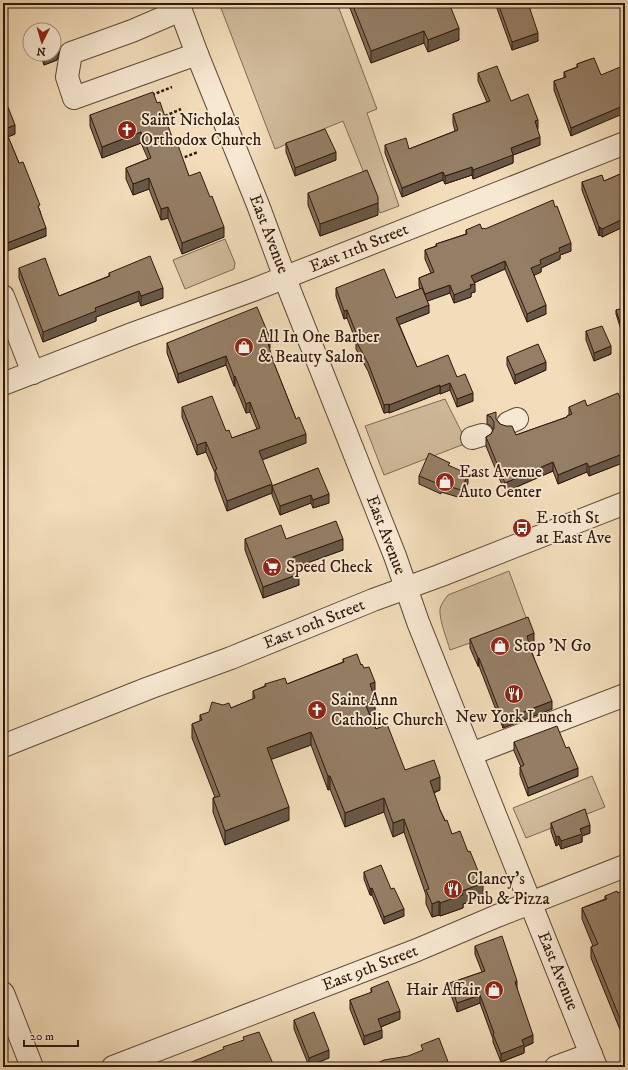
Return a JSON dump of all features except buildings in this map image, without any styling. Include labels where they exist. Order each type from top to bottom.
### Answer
[{"type":"street","name":"East Avenue","points":[[180,7],[197,54],[407,587],[418,622],[593,1061]]},
{"type":"street","points":[[180,7],[132,31],[71,53],[67,77],[74,98],[197,54]]},
{"type":"street","name":"East 11th Street","points":[[3,384],[285,277],[625,143]]},
{"type":"street","points":[[3,296],[33,373]]},
{"type":"street","name":"East 10th Street","points":[[3,746],[149,688],[232,658],[373,600],[625,503]]},
{"type":"street","points":[[471,754],[625,695]]},
{"type":"street","name":"East 9th Street","points":[[113,1067],[417,950],[530,903],[625,866]]},
{"type":"street","points":[[3,993],[32,1067]]},
{"type":"street","points":[[556,1067],[593,1061]]},
{"type":"path","points":[[146,98],[172,87]]},
{"type":"path","points":[[165,116],[181,109]]},
{"type":"path","points":[[179,159],[198,152]]},
{"type":"shaded area","points":[[219,3],[337,3],[377,109],[367,113],[399,206],[380,213],[343,121],[275,149]]},
{"type":"shaded area","points":[[225,239],[235,263],[234,269],[185,289],[173,260]]},
{"type":"shaded area","points":[[445,399],[467,443],[384,475],[365,426]]},
{"type":"shaded area","points":[[509,571],[528,623],[450,650],[440,613],[441,605],[448,595]]},
{"type":"shaded area","points":[[592,776],[605,807],[526,838],[513,808]]},
{"type":"place","name":"Saint Nicholas Orthodox Church","points":[[127,130]]},
{"type":"place","name":"All In One Barber & Beauty Salon","points":[[244,347]]},
{"type":"place","name":"East Avenue Auto Center","points":[[445,482]]},
{"type":"place","name":"E 10th St at East Ave","points":[[522,528]]},
{"type":"place","name":"Speed Check","points":[[272,567]]},
{"type":"place","name":"Stop 'N Go","points":[[500,646]]},
{"type":"place","name":"New York Lunch","points":[[514,694]]},
{"type":"place","name":"Saint Ann Catholic Church","points":[[317,710]]},
{"type":"place","name":"Clancy's Pub & Pizza","points":[[453,889]]},
{"type":"place","name":"Hair Affair","points":[[494,990]]}]
